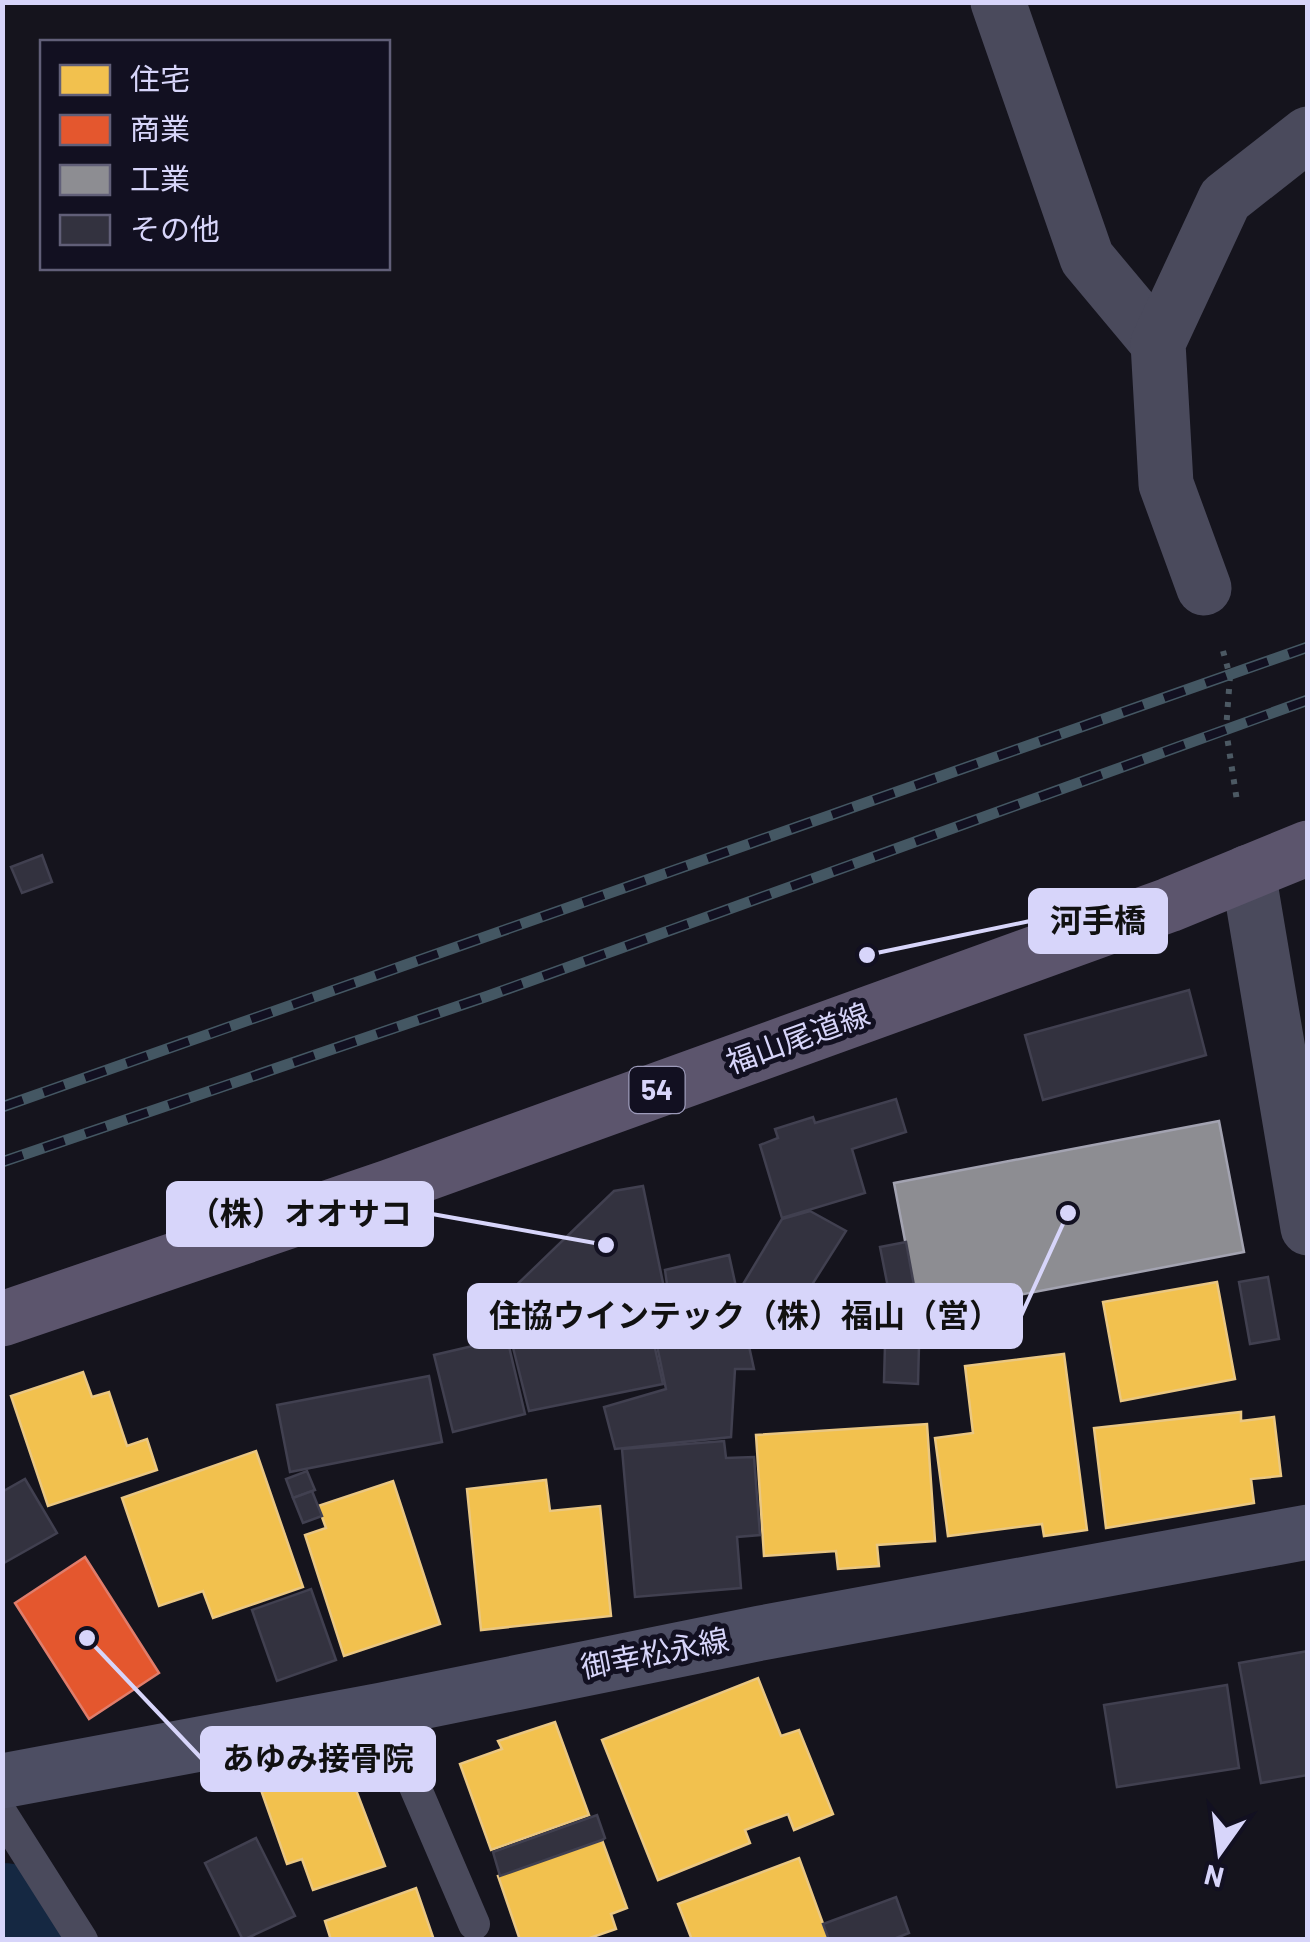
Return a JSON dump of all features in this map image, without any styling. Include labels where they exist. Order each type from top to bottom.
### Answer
[{"type":"main road","name":"福山尾道線","points":[[2,1319],[389,1187],[1169,905],[1308,848]]},
{"type":"main road","name":"御幸松永線","points":[[2,1781],[382,1710],[781,1629],[1308,1532]]},
{"type":"street","points":[[998,2],[1088,258],[1158,343]]},
{"type":"street","points":[[1204,588],[1166,484],[1158,343],[1225,199],[1308,134]]},
{"type":"street","points":[[1248,872],[1308,1228]]},
{"type":"lane","points":[[382,1710],[474,1924]]},
{"type":"lane","points":[[2,1814],[82,1940]]},
{"type":"building: 住宅","points":[[1217,1282],[1235,1379],[1121,1401],[1103,1302]]},
{"type":"building: 住宅","points":[[1064,1354],[1087,1530],[1044,1536],[1042,1524],[948,1536],[935,1438],[973,1433],[965,1366]]},
{"type":"building: 住宅","points":[[83,1372],[92,1397],[109,1392],[127,1446],[147,1439],[157,1470],[48,1506],[11,1396]]},
{"type":"building: 住宅","points":[[1241,1412],[1241,1421],[1274,1417],[1281,1476],[1251,1479],[1254,1503],[1106,1528],[1094,1428]]},
{"type":"building: 住宅","points":[[927,1424],[935,1541],[877,1545],[879,1566],[838,1569],[836,1551],[764,1556],[756,1435]]},
{"type":"building: 住宅","points":[[256,1451],[303,1587],[213,1618],[203,1591],[159,1606],[122,1498]]},
{"type":"building: 住宅","points":[[546,1480],[550,1511],[600,1506],[611,1616],[481,1630],[467,1489]]},
{"type":"building: 住宅","points":[[393,1481],[440,1624],[344,1656],[305,1535],[326,1528],[318,1506]]},
{"type":"building: 住宅","points":[[758,1678],[781,1736],[799,1730],[833,1814],[794,1830],[788,1814],[745,1830],[750,1843],[658,1880],[602,1740]]},
{"type":"building: 住宅","points":[[555,1722],[589,1815],[491,1850],[460,1764],[502,1749],[498,1741]]},
{"type":"building: 住宅","points":[[328,1765],[331,1774],[348,1769],[385,1866],[313,1890],[302,1859],[287,1864],[261,1790]]},
{"type":"building: 住宅","points":[[602,1840],[627,1908],[611,1914],[616,1929],[584,1940],[520,1940],[498,1876]]},
{"type":"building: 住宅","points":[[799,1858],[829,1940],[692,1940],[678,1904]]},
{"type":"building: 住宅","points":[[416,1888],[434,1940],[331,1940],[325,1921]]},
{"type":"building: 商業","points":[[85,1557],[159,1673],[89,1719],[15,1603]]},
{"type":"building: 工業","points":[[1219,1121],[1244,1252],[919,1314],[894,1183]]},
{"type":"building: その他","points":[[42,855],[52,882],[22,893],[11,867]]},
{"type":"building: その他","points":[[1189,990],[1206,1055],[1043,1100],[1025,1035]]},
{"type":"building: その他","points":[[896,1099],[906,1132],[852,1149],[865,1193],[782,1218],[760,1145],[778,1138],[775,1129],[813,1117],[815,1123]]},
{"type":"building: その他","points":[[643,1186],[669,1312],[648,1317],[663,1384],[529,1411],[501,1300],[614,1191]]},
{"type":"building: その他","points":[[810,1211],[846,1231],[775,1343],[746,1326],[739,1291],[782,1219]]},
{"type":"building: その他","points":[[906,1242],[920,1318],[895,1323],[880,1247]]},
{"type":"building: その他","points":[[729,1255],[754,1369],[735,1369],[731,1437],[615,1449],[604,1407],[666,1389],[651,1317],[671,1313],[665,1270]]},
{"type":"building: その他","points":[[1268,1277],[1279,1339],[1250,1344],[1239,1282]]},
{"type":"building: その他","points":[[507,1338],[525,1414],[453,1432],[434,1355]]},
{"type":"building: その他","points":[[885,1345],[919,1345],[918,1384],[884,1382]]},
{"type":"building: その他","points":[[429,1376],[442,1442],[290,1472],[277,1405]]},
{"type":"building: その他","points":[[724,1441],[726,1458],[754,1457],[760,1535],[737,1537],[741,1588],[635,1597],[622,1449]]},
{"type":"building: その他","points":[[307,1471],[315,1490],[293,1498],[286,1479]]},
{"type":"building: その他","points":[[25,1479],[57,1533],[4,1563],[2,1492]]},
{"type":"building: その他","points":[[312,1491],[322,1516],[303,1523],[293,1498]]},
{"type":"building: その他","points":[[311,1589],[336,1660],[277,1681],[252,1610]]},
{"type":"building: その他","points":[[1308,1651],[1308,1775],[1261,1783],[1239,1663]]},
{"type":"building: その他","points":[[1227,1685],[1239,1768],[1117,1787],[1104,1705]]},
{"type":"building: その他","points":[[597,1815],[605,1838],[602,1840],[500,1876],[493,1852]]},
{"type":"building: その他","points":[[256,1838],[295,1916],[243,1940],[205,1863]]},
{"type":"building: その他","points":[[896,1897],[909,1933],[891,1940],[829,1940],[823,1924]]},
{"type":"waterway","points":[[2,1934],[7,1940]]},
{"type":"railway","points":[[2,1107],[1308,647]]},
{"type":"railway","points":[[2,1162],[488,996],[1308,700]]},
{"type":"place","name":"河手橋","points":[[867,955]]},
{"type":"place","name":"住協ウインテック（株）福山（営）","points":[[1068,1213]]},
{"type":"place","name":"（株）オオサコ","points":[[606,1245]]},
{"type":"place","name":"あゆみ接骨院","points":[[87,1638]]}]
